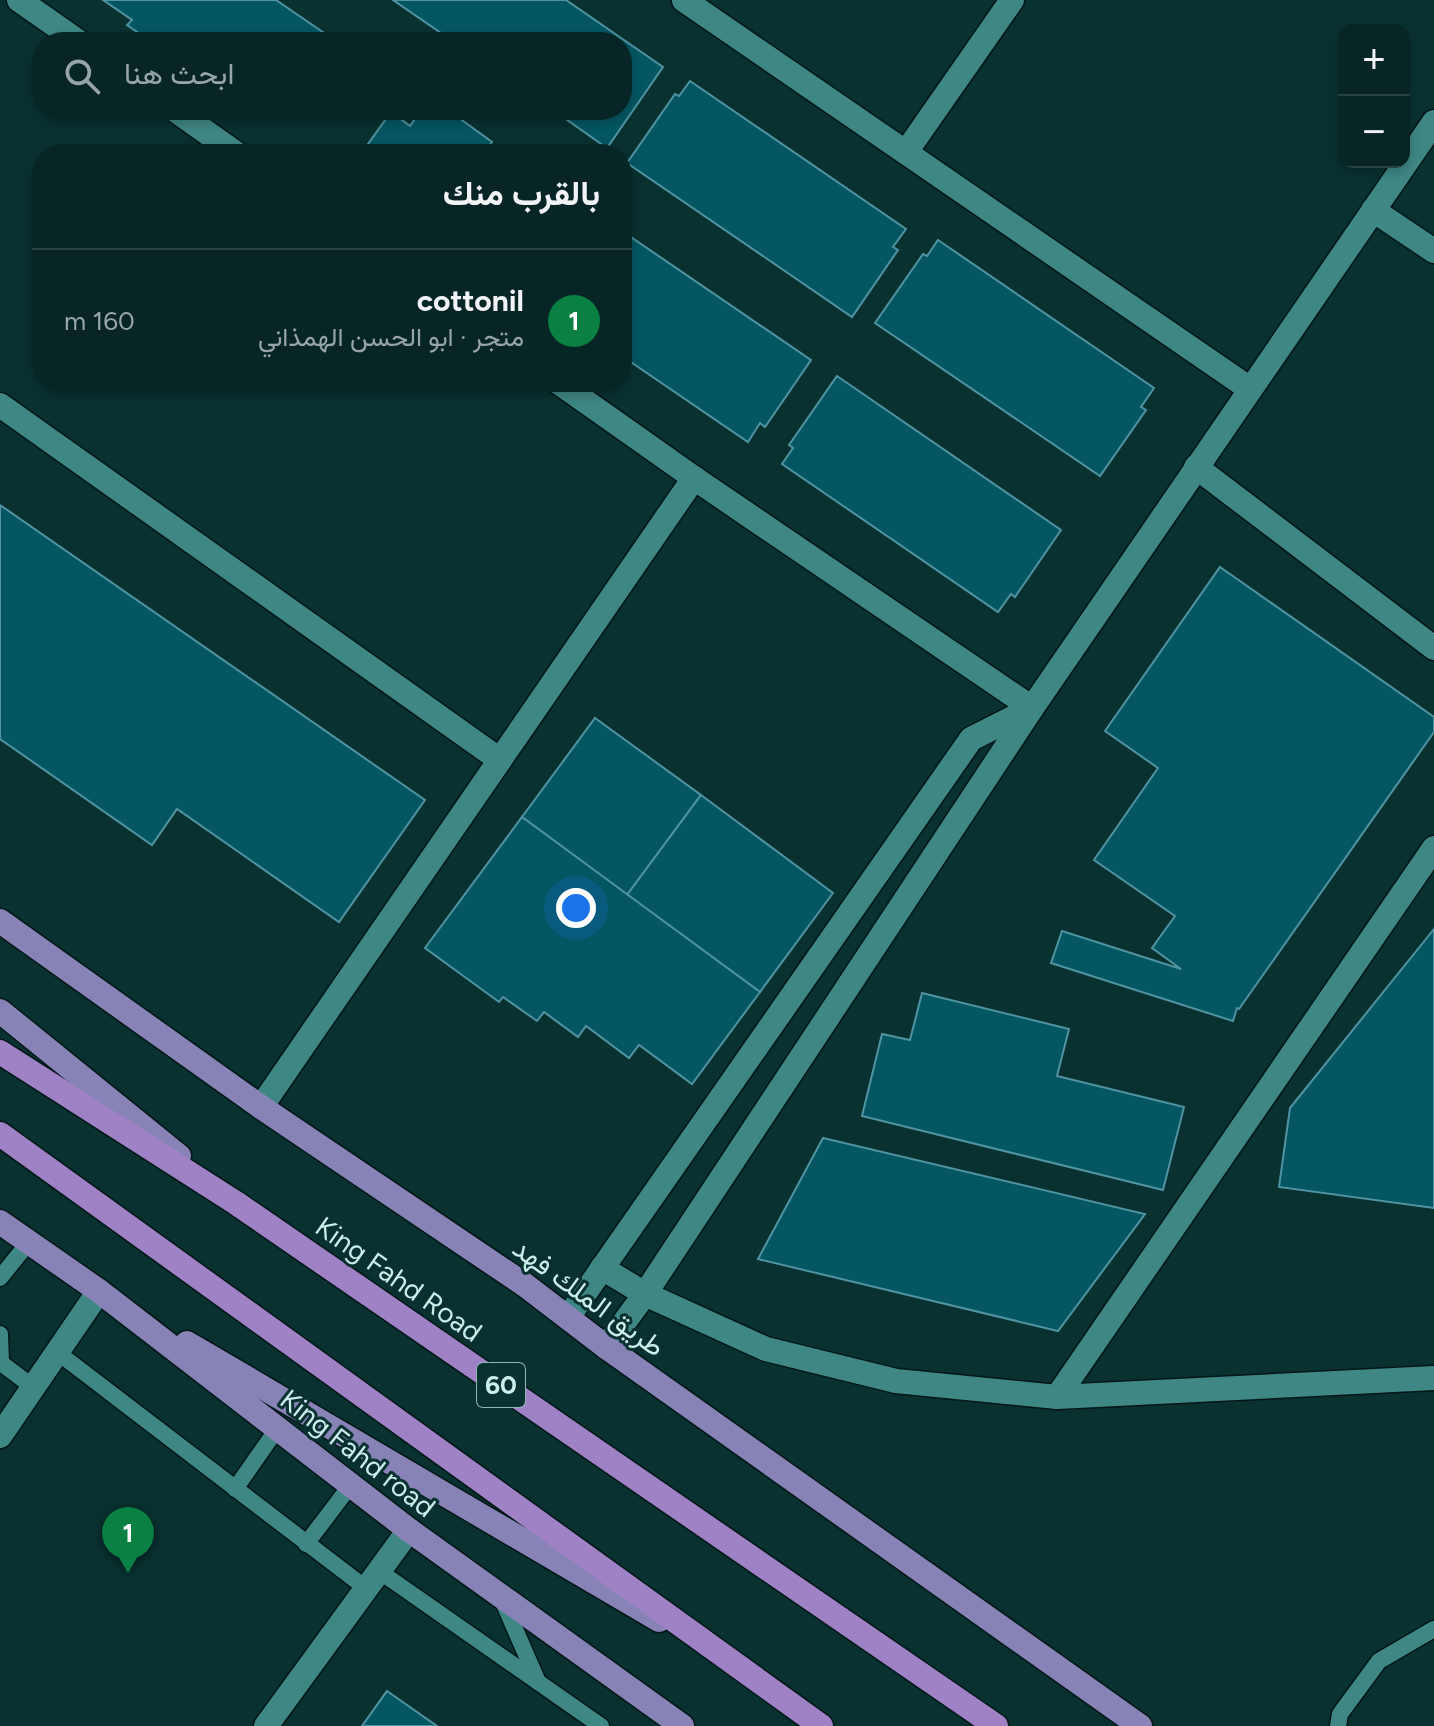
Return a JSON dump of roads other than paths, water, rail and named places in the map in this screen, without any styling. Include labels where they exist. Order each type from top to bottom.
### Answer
[{"type":"highway","name":"King Fahd Road","points":[[0,1052],[236,1203],[996,1726]]},
{"type":"highway","name":"King Fahd Road","points":[[0,1134],[821,1726]]},
{"type":"main road","name":"طريق الملك فهد","points":[[0,921],[261,1107],[569,1316],[606,1347],[1140,1726]]},
{"type":"main road","points":[[0,1011],[236,1203]]},
{"type":"main road","name":"King Fahd road","points":[[0,1222],[99,1291],[409,1530],[682,1726]]},
{"type":"main road","name":"King Fahd Road","points":[[99,1291],[738,1667]]},
{"type":"street","points":[[19,0],[65,32]]},
{"type":"street","points":[[684,0],[1250,389]]},
{"type":"street","points":[[906,152],[1012,0]]},
{"type":"street","points":[[189,120],[223,144]]},
{"type":"street","points":[[606,1347],[645,1294],[1032,708],[1434,122]]},
{"type":"street","points":[[1373,210],[1434,251]]},
{"type":"street","points":[[572,392],[1032,708]]},
{"type":"street","points":[[0,405],[500,760]]},
{"type":"street","points":[[1196,467],[1434,648]]},
{"type":"street","points":[[261,1107],[694,478]]},
{"type":"street","points":[[569,1316],[971,739],[1032,708]]},
{"type":"street","points":[[1057,1397],[1434,848]]},
{"type":"street","points":[[602,1268],[645,1294],[766,1349],[896,1381],[1057,1397],[1434,1378]]},
{"type":"street","points":[[0,1436],[99,1291]]},
{"type":"street","points":[[266,1726],[409,1530]]},
{"type":"lane","points":[[0,1278],[29,1242]]},
{"type":"lane","points":[[0,1334],[1,1363],[33,1387]]},
{"type":"lane","points":[[57,1352],[306,1544],[373,1580],[538,1682],[601,1726]]},
{"type":"lane","points":[[235,1489],[277,1429]]},
{"type":"lane","points":[[306,1544],[350,1486]]},
{"type":"lane","points":[[500,1595],[538,1682]]},
{"type":"lane","points":[[1338,1726],[1340,1714],[1379,1661],[1434,1629]]},
{"type":"place","name":"cottonil","points":[[128,1573]]}]
